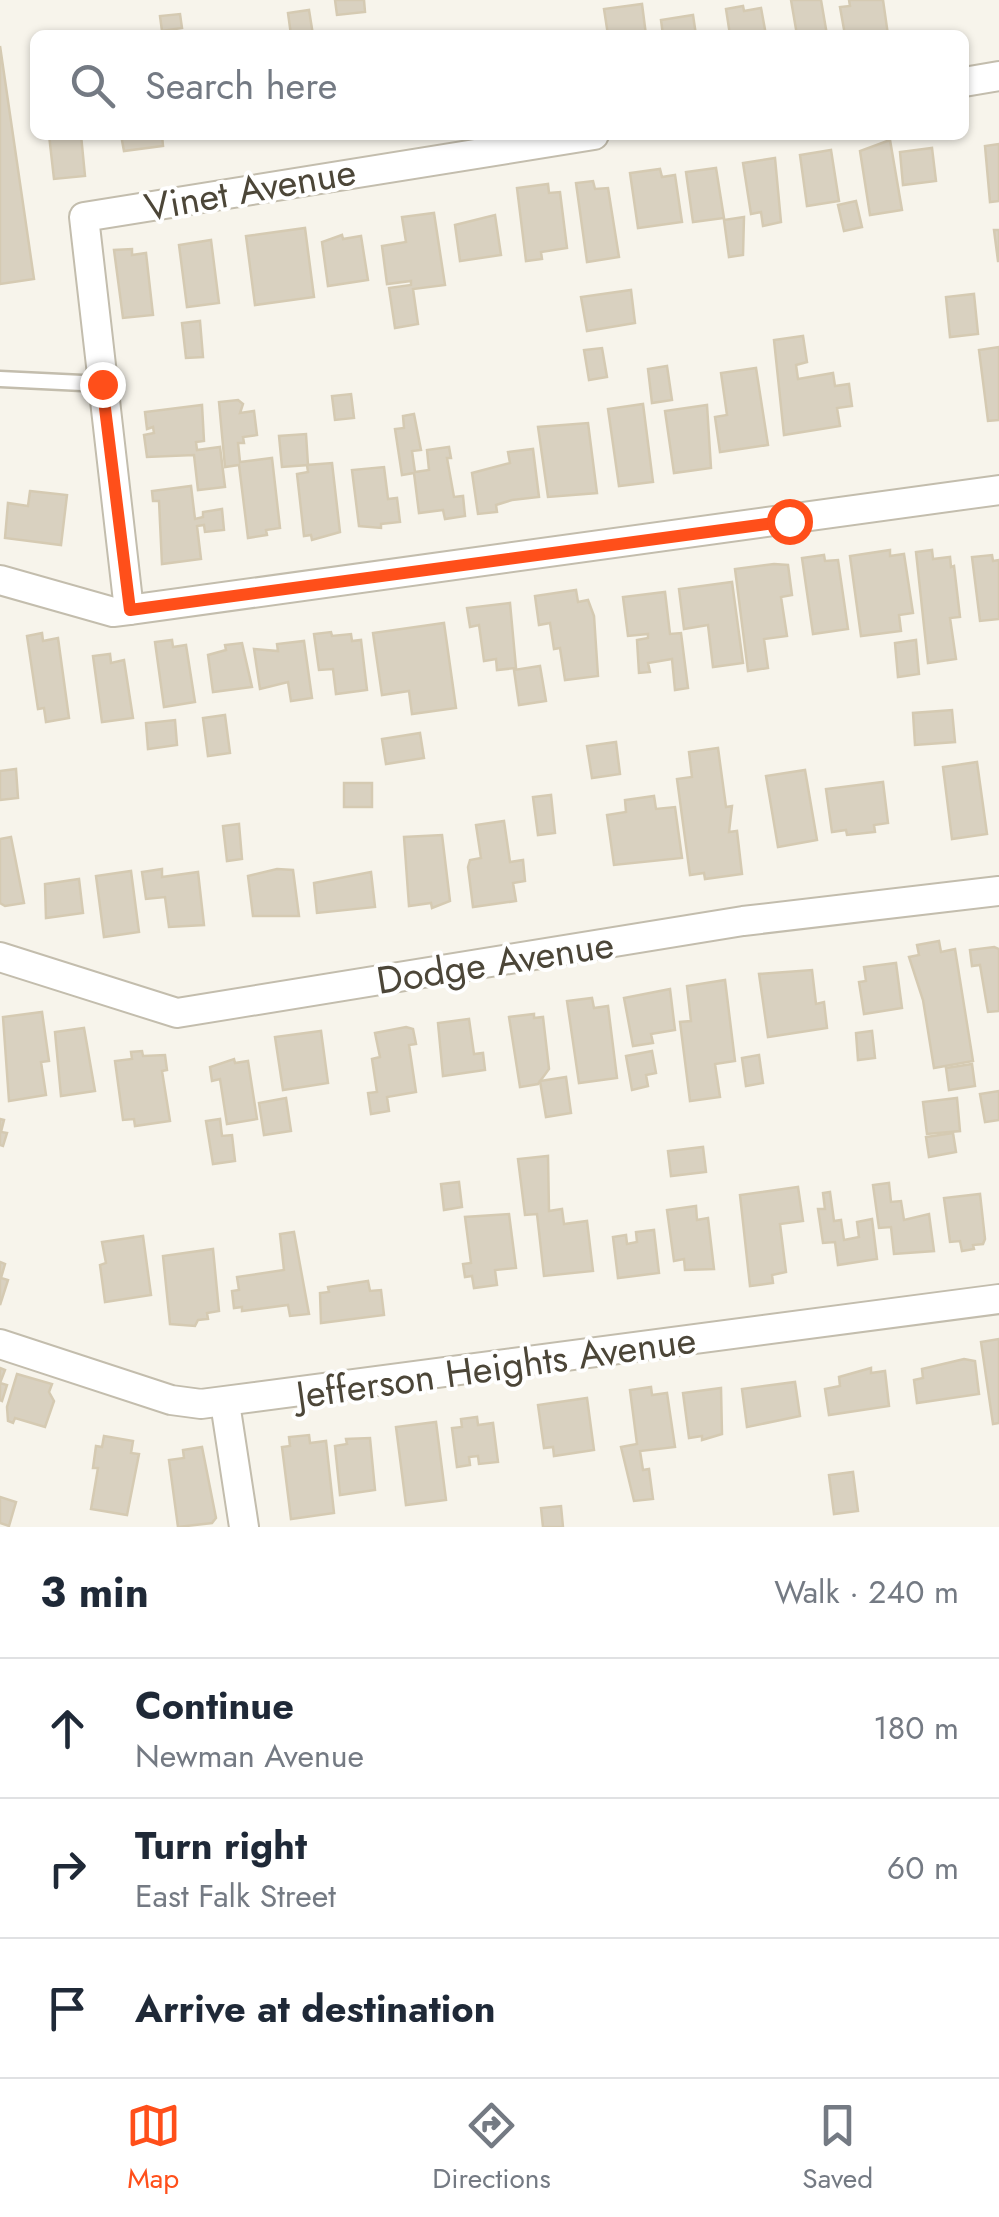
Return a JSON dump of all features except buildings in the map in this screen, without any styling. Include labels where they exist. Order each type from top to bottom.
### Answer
[{"type":"street","points":[[969,81],[999,76]]},
{"type":"street","name":"Vinet Avenue","points":[[102,384],[84,218],[563,140]]},
{"type":"street","points":[[102,384],[130,610]]},
{"type":"street","points":[[0,580],[113,612],[999,490]]},
{"type":"street","name":"Dodge Avenue","points":[[0,956],[177,1013],[742,922],[999,891]]},
{"type":"street","name":"Jefferson Heights Avenue","points":[[0,1344],[171,1400],[225,1403],[999,1299]]},
{"type":"street","points":[[225,1403],[244,1527]]},
{"type":"lane","points":[[0,379],[102,384]]},
{"type":"route","points":[[102,384],[130,610],[789,521]]}]
